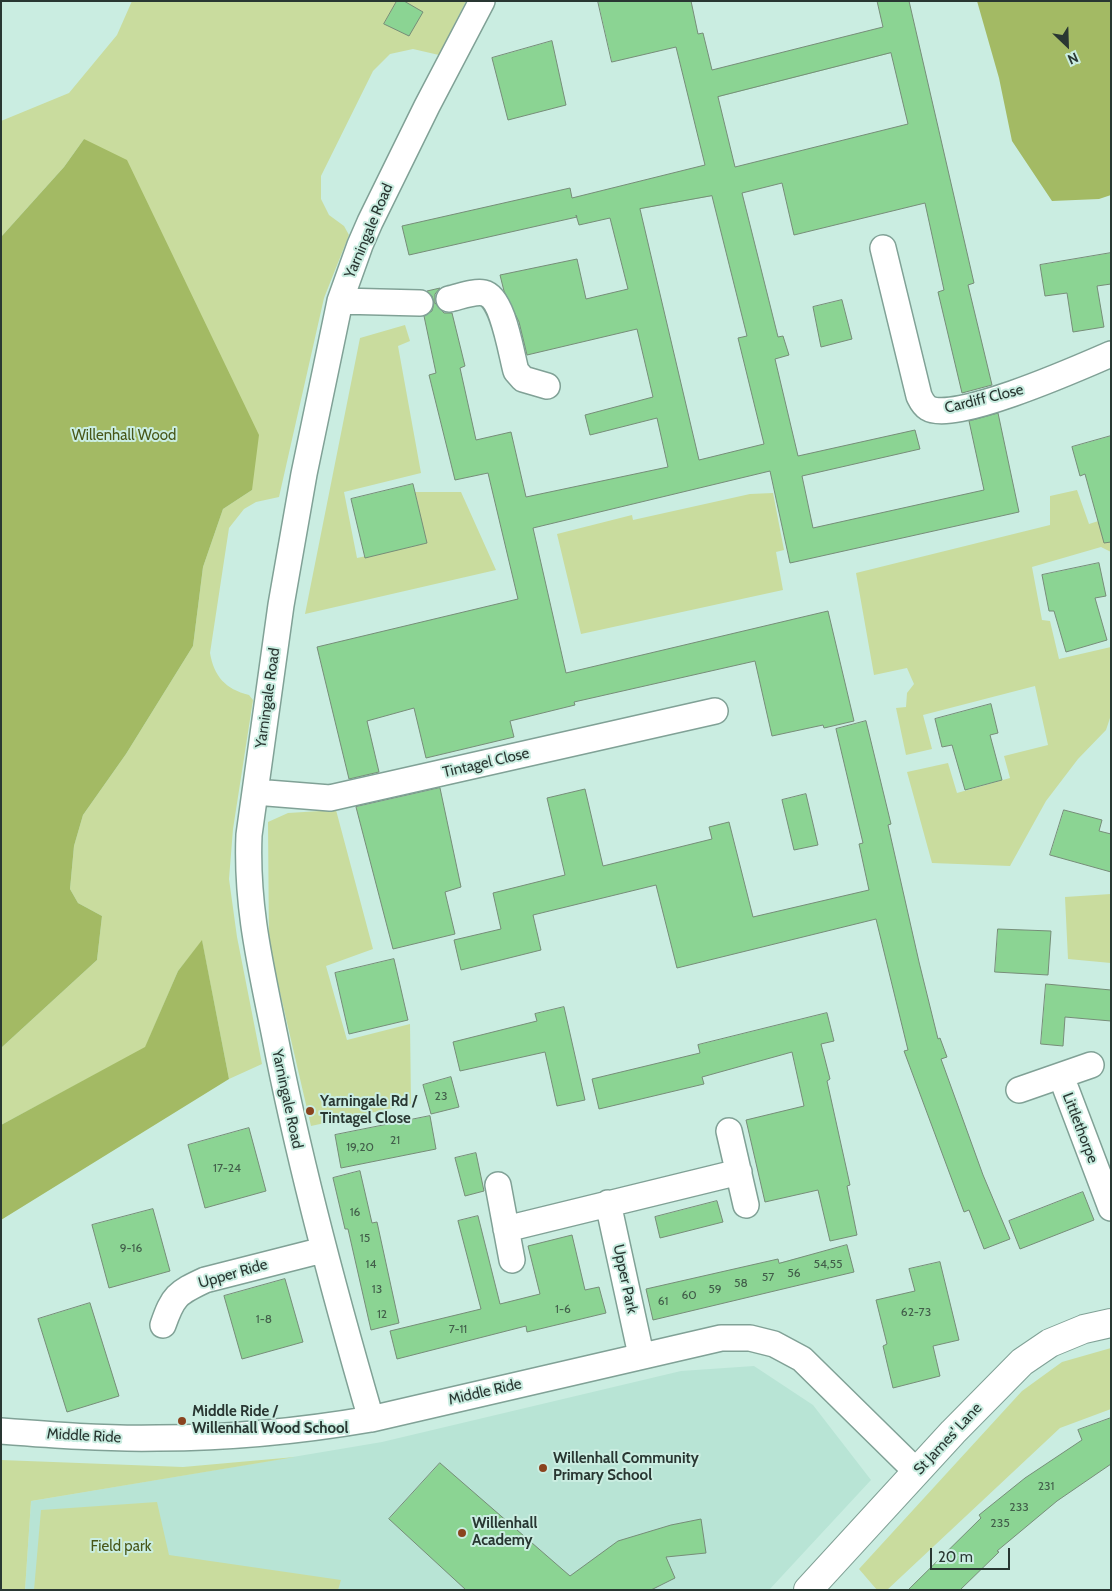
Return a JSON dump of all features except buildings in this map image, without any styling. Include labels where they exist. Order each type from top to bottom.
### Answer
[{"type":"street","name":"Yarningale Road","points":[[371,1419],[322,1250],[292,1126],[250,910],[248,870],[255,792],[281,605],[296,515],[340,301],[370,222],[427,106],[482,1]]},
{"type":"street","name":"Cardiff Close","points":[[883,248],[919,396],[922,403],[928,408],[948,410],[1006,397],[1111,354]]},
{"type":"street","points":[[449,299],[482,292],[492,296],[500,308],[516,371],[523,378],[547,386]]},
{"type":"street","points":[[340,301],[420,303]]},
{"type":"street","name":"Tintagel Close","points":[[255,792],[330,798],[715,711]]},
{"type":"street","name":"Littlethorpe","points":[[1019,1090],[1091,1065]]},
{"type":"street","name":"Littlethorpe","points":[[1061,1076],[1111,1208]]},
{"type":"street","points":[[729,1132],[746,1205]]},
{"type":"street","points":[[506,1229],[739,1172]]},
{"type":"street","points":[[498,1185],[512,1260]]},
{"type":"street","name":"Upper Park","points":[[608,1203],[641,1355]]},
{"type":"street","name":"Upper Ride","points":[[163,1325],[171,1302],[187,1288],[205,1280],[322,1250]]},
{"type":"street","name":"St James' Lane","points":[[808,1590],[916,1472],[1022,1362],[1050,1343],[1084,1329],[1111,1323]]},
{"type":"street","name":"Middle Ride","points":[[1,1431],[100,1438],[159,1438],[316,1428],[371,1419],[721,1338],[750,1338],[774,1344],[802,1359],[916,1472]]},
{"type":"shaded area","name":"Willenhall Community Primary School","points":[[754,1366],[813,1405],[871,1480],[769,1590],[25,1590],[31,1501],[382,1442],[681,1371]]},
{"type":"green space","points":[[132,1],[466,1],[439,55],[413,49],[390,54],[373,71],[321,176],[321,199],[329,215],[344,226],[349,235],[324,298],[279,497],[256,502],[244,509],[229,528],[210,653],[214,668],[222,680],[233,689],[249,695],[253,700],[233,829],[229,879],[237,937],[262,1064],[229,1079],[202,941],[178,971],[145,1048],[1,1125],[1,1048],[97,960],[102,916],[78,903],[70,889],[74,846],[83,815],[126,754],[193,646],[203,567],[223,509],[252,490],[84,139],[64,167],[1,237],[1,121],[69,93],[117,35]]},
{"type":"green space","points":[[977,1],[1111,1],[1111,195],[1099,199],[1052,201],[1012,141],[999,78]]},
{"type":"green space","name":"Willenhall Wood","points":[[84,139],[127,160],[259,435],[252,490],[223,509],[203,567],[193,646],[126,754],[83,815],[74,846],[70,889],[78,903],[102,916],[97,960],[1,1048],[1,237],[64,167]]},
{"type":"green space","points":[[405,325],[410,341],[398,346],[421,473],[344,492],[357,558],[426,543],[415,492],[461,492],[496,570],[305,614],[360,338]]},
{"type":"green space","points":[[1077,490],[1089,524],[1111,517],[1111,552],[1101,547],[1032,567],[1042,620],[1050,621],[1059,659],[1111,647],[1111,715],[1106,730],[1078,759],[1046,801],[1010,866],[932,863],[907,772],[948,763],[957,793],[1010,778],[1004,756],[1048,745],[1035,686],[923,715],[932,749],[906,755],[896,708],[906,707],[907,693],[914,684],[907,668],[874,675],[856,573],[1050,525],[1050,496]]},
{"type":"green space","points":[[773,493],[784,550],[776,552],[783,590],[581,634],[557,534],[632,515],[633,520],[750,494]]},
{"type":"green space","points":[[336,810],[373,949],[326,966],[347,1040],[410,1024],[411,1104],[311,1126],[269,945],[268,822],[288,813]]},
{"type":"green space","points":[[1111,894],[1111,963],[1068,959],[1065,897]]},
{"type":"green space","points":[[202,940],[229,1079],[1,1220],[1,1125],[145,1047],[178,971]]},
{"type":"green space","points":[[1111,1348],[1111,1409],[1060,1428],[887,1590],[877,1590],[859,1569],[1022,1391],[1062,1362]]},
{"type":"green space","points":[[295,1457],[31,1501],[25,1590],[1,1590],[1,1460],[183,1467]]},
{"type":"green space","name":"Field park","points":[[157,1502],[169,1555],[341,1580],[338,1590],[34,1590],[41,1510]]},
{"type":"place","name":"Yarningale Rd / Tintagel Close","points":[[310,1111]]},
{"type":"place","name":"Middle Ride / Willenhall Wood School","points":[[182,1421]]},
{"type":"place","name":"Willenhall Community Primary School","points":[[543,1468]]},
{"type":"place","name":"Willenhall Academy","points":[[462,1533]]}]
